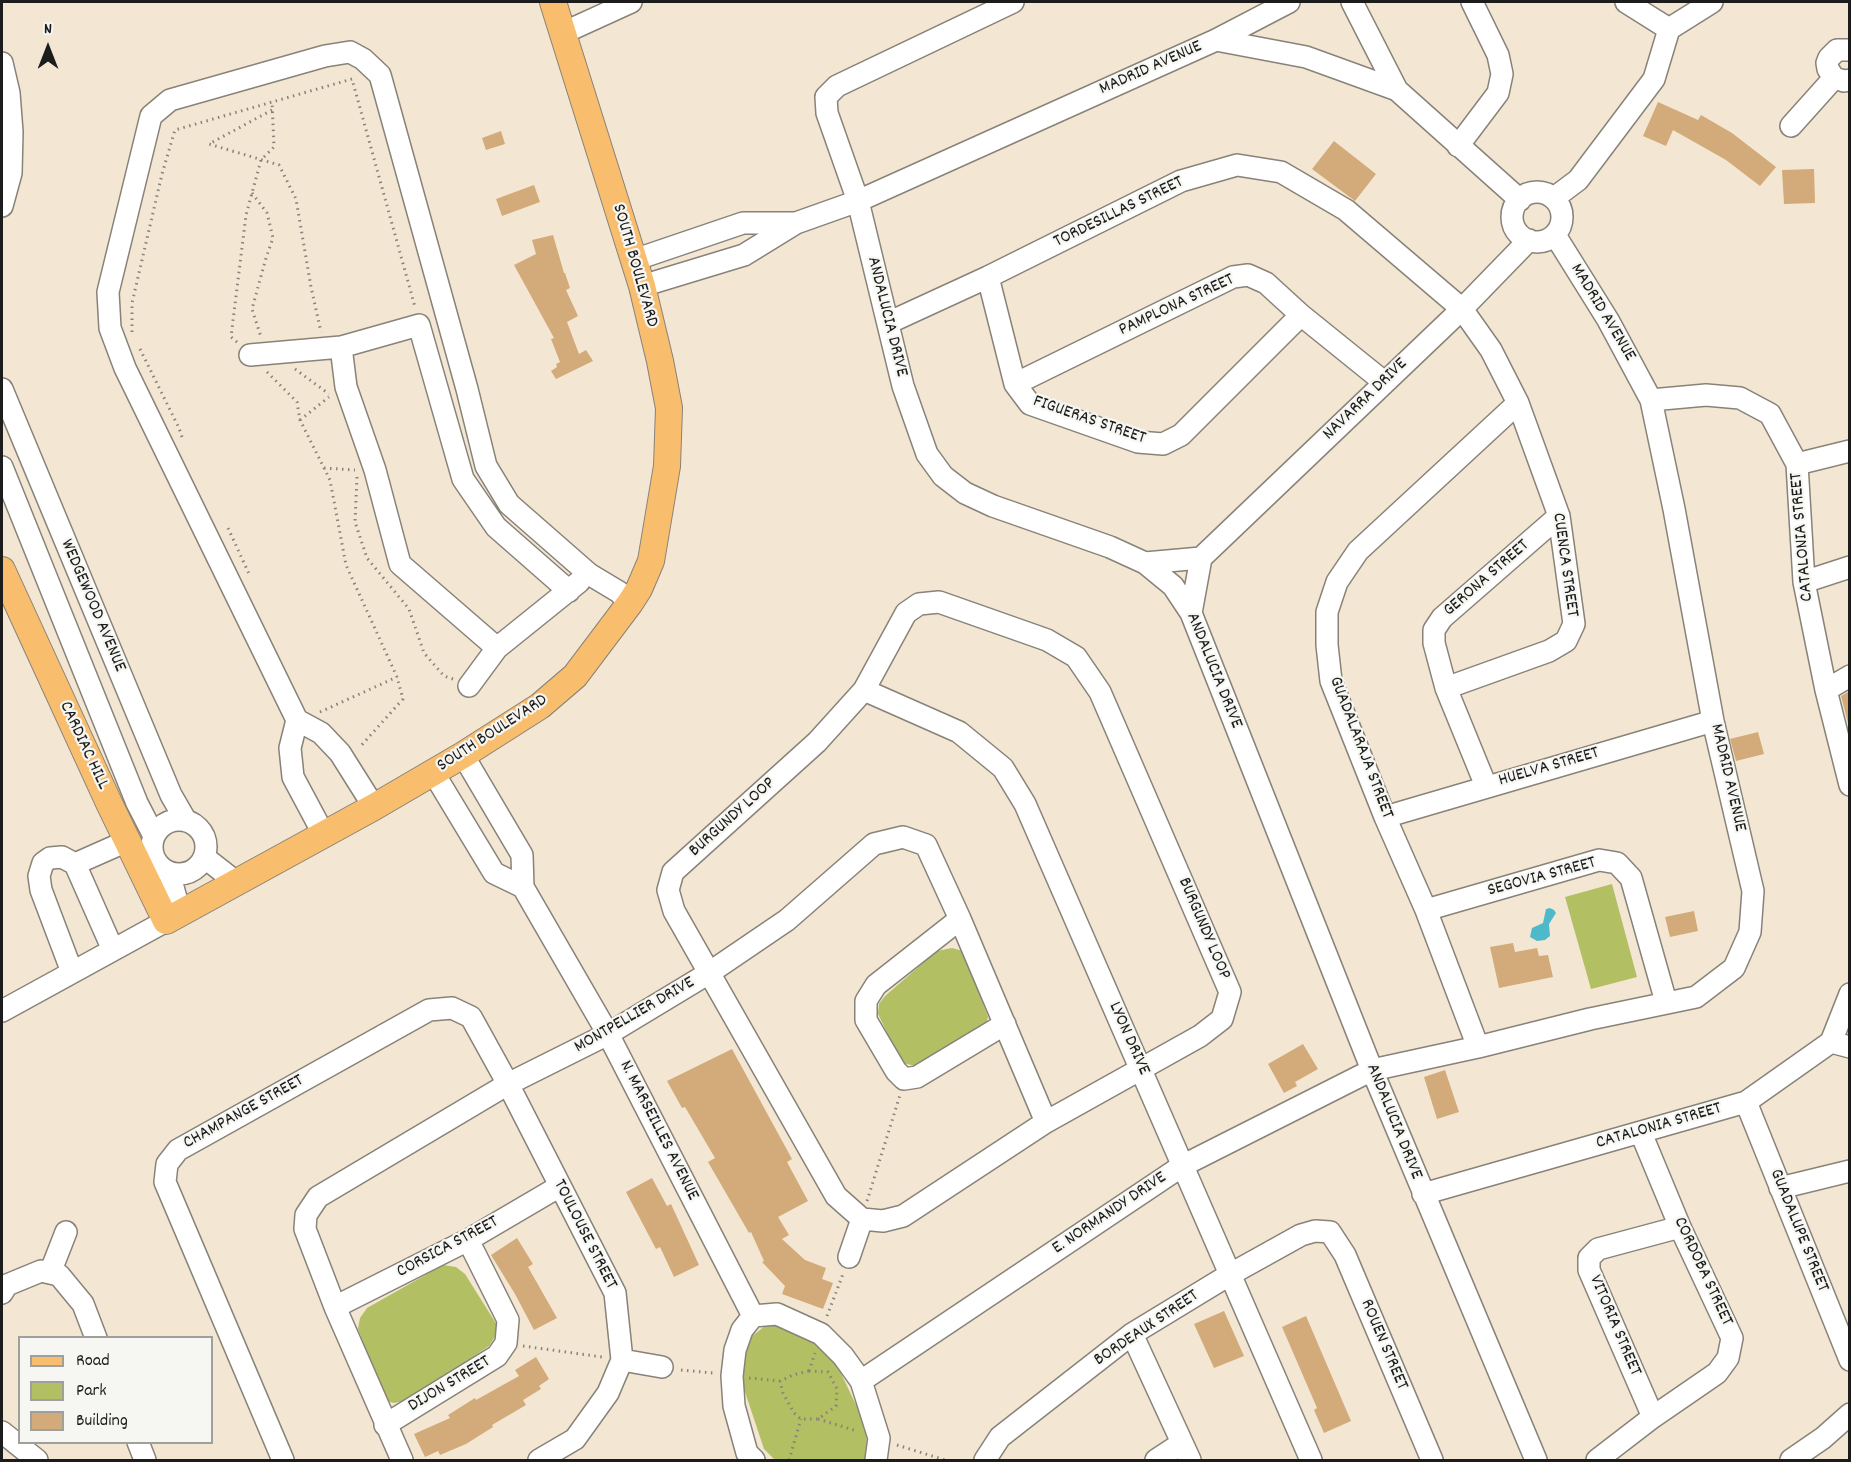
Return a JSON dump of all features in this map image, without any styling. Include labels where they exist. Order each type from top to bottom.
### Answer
[{"type":"main road","name":"SOUTH BOULEVARD","points":[[173,917],[374,807],[463,755],[540,706],[575,676],[630,603],[651,561],[668,466],[669,408],[642,286],[554,2]]},
{"type":"main road","name":"CARDIAC HILL","points":[[2,570],[127,840],[173,917]]},
{"type":"street","points":[[563,33],[631,2]]},
{"type":"street","name":"ANDALUCIA DRIVE","points":[[1013,2],[837,86],[826,97],[827,113],[858,201],[909,406],[927,454],[943,476],[965,493],[993,506],[1110,547],[1145,563],[1173,586],[1191,613],[1371,1070],[1536,1461]]},
{"type":"street","points":[[1216,40],[1289,2]]},
{"type":"street","points":[[1352,2],[1397,90]]},
{"type":"street","points":[[1458,146],[1498,93],[1502,74],[1498,55],[1472,2]]},
{"type":"street","points":[[1626,2],[1669,29]]},
{"type":"street","points":[[1554,198],[1578,180],[1654,79],[1669,29],[1712,2]]},
{"type":"street","name":"MADRID AVENUE","points":[[796,223],[858,201],[1216,40],[1306,57],[1397,90],[1520,200]]},
{"type":"street","points":[[1791,126],[1842,79],[1828,69],[1829,58],[1837,50],[1850,50]]},
{"type":"street","points":[[374,807],[334,746],[321,733],[297,720],[125,368],[110,328],[108,292],[151,116],[170,100],[325,56],[350,52],[363,59],[380,75],[467,389],[486,466],[509,504],[589,574],[619,592],[630,603]]},
{"type":"street","points":[[2,63],[9,93],[12,132],[11,174],[2,206]]},
{"type":"street","name":"TORDESILLAS STREET","points":[[888,323],[988,278],[1180,181],[1237,165],[1281,171],[1346,210],[1462,309]]},
{"type":"street","points":[[1540,192],[1554,198],[1559,205],[1563,221],[1555,235],[1542,242],[1521,237],[1513,223],[1512,214],[1520,200],[1540,192]]},
{"type":"street","points":[[634,260],[743,223],[796,223]]},
{"type":"street","points":[[642,286],[744,255],[796,223]]},
{"type":"street","name":"MADRID AVENUE","points":[[1371,1070],[1696,997],[1734,968],[1750,932],[1754,891],[1713,721],[1652,400],[1608,320],[1555,235]]},
{"type":"street","name":"NAVARRA DRIVE","points":[[1201,558],[1462,309],[1529,240]]},
{"type":"street","name":"PAMPLONA STREET","points":[[1015,384],[1233,278],[1248,275],[1266,283],[1301,315],[1384,382]]},
{"type":"street","name":"FIGUERAS STREET","points":[[988,278],[1015,384],[1030,404],[1138,442],[1163,444],[1181,435],[1301,315]]},
{"type":"street","name":"CUENCA STREET","points":[[1446,688],[1549,651],[1566,641],[1574,624],[1559,516],[1518,403],[1491,350],[1462,309]]},
{"type":"street","points":[[250,355],[333,347],[419,325],[463,479],[496,528],[569,591]]},
{"type":"street","points":[[333,347],[375,470],[400,564],[497,648]]},
{"type":"street","name":"WEDGEWOOD AVENUE","points":[[2,389],[171,795],[186,821],[201,831],[205,839],[204,857]]},
{"type":"street","name":"CATALONIA STREET","points":[[1652,400],[1706,395],[1740,398],[1770,414],[1797,464],[1804,582],[1826,690],[1850,785]]},
{"type":"street","name":"GUADALARAJA STREET","points":[[1478,1047],[1426,910],[1385,817],[1331,681],[1327,645],[1327,612],[1336,582],[1358,551],[1518,403]]},
{"type":"street","points":[[1797,464],[1850,451]]},
{"type":"street","name":"WEDGEWOOD AVENUE","points":[[2,467],[137,803],[154,836],[153,857],[162,869],[169,872],[173,917]]},
{"type":"street","name":"GERONA STREET","points":[[1486,786],[1446,688],[1434,643],[1434,630],[1442,618],[1559,516]]},
{"type":"street","points":[[1145,563],[1201,558],[1191,613]]},
{"type":"street","points":[[1804,582],[1850,567]]},
{"type":"street","points":[[469,686],[497,648],[589,574]]},
{"type":"street","name":"BURGUNDY LOOP","points":[[939,602],[1047,640],[1076,657],[1100,693],[1230,992],[1222,1019],[1200,1036],[1046,1122],[903,1216],[883,1221],[862,1219],[836,1196],[709,973],[674,911],[668,890],[673,872],[817,742],[864,690],[906,613],[919,604],[939,602]]},
{"type":"street","points":[[1826,690],[1850,676]]},
{"type":"street","name":"LYON DRIVE","points":[[864,690],[959,732],[1003,768],[1025,804],[1311,1461]]},
{"type":"street","points":[[297,720],[290,748],[294,777],[324,835]]},
{"type":"street","name":"HUELVA STREET","points":[[1385,817],[1713,721]]},
{"type":"street","points":[[433,772],[494,873],[523,887],[522,855],[463,755]]},
{"type":"street","points":[[154,836],[164,824],[171,821],[186,821]]},
{"type":"street","name":"MONTPELLIER DRIVE","points":[[402,1461],[334,1307],[304,1229],[306,1215],[318,1197],[508,1084],[608,1034],[709,973],[787,920],[874,844],[903,837],[926,845],[1046,1122]]},
{"type":"street","points":[[75,864],[127,840]]},
{"type":"street","points":[[72,972],[41,890],[39,876],[43,863],[50,858],[62,857],[75,864],[113,950]]},
{"type":"street","points":[[169,872],[185,874],[200,865],[204,857],[236,882]]},
{"type":"street","name":"SEGOVIA STREET","points":[[1426,910],[1599,860],[1617,863],[1631,878],[1666,1002]]},
{"type":"street","name":"N. MARSEILLES AVENUE","points":[[523,887],[608,1034],[753,1316]]},
{"type":"street","name":"SOUTH BOULEVARD","points":[[2,1011],[173,917]]},
{"type":"street","points":[[960,919],[876,985],[866,1001],[866,1020],[896,1071],[904,1079],[916,1077],[1005,1024]]},
{"type":"street","name":"CATALONIA STREET","points":[[1423,1194],[1746,1102],[1840,1044],[1850,994]]},
{"type":"street","name":"TOULOUSE STREET","points":[[452,1008],[471,1017],[508,1084],[615,1293],[622,1360],[608,1393],[575,1439],[539,1461]]},
{"type":"street","name":"CHAMPANGE STREET","points":[[283,1461],[165,1182],[167,1164],[178,1150],[418,1016],[429,1010],[452,1008]]},
{"type":"street","name":"E. NORMANDY DRIVE","points":[[861,1381],[1182,1166],[1371,1070]]},
{"type":"street","name":"GUADALUPE STREET","points":[[1746,1102],[1850,1360]]},
{"type":"street","name":"CORDOBA STREET","points":[[1597,1461],[1653,1417],[1717,1373],[1728,1358],[1732,1338],[1680,1227],[1641,1133]]},
{"type":"street","points":[[1780,1188],[1850,1171]]},
{"type":"street","name":"CORSICA STREET","points":[[334,1307],[468,1240],[560,1186]]},
{"type":"street","points":[[849,1257],[862,1219]]},
{"type":"street","name":"VITORIA STREET","points":[[1653,1417],[1589,1270],[1589,1257],[1598,1249],[1680,1227]]},
{"type":"street","name":"BORDEAUX STREET","points":[[985,1461],[1000,1437],[1132,1334],[1229,1275],[1301,1235],[1315,1231],[1330,1232]]},
{"type":"street","points":[[50,1273],[66,1232]]},
{"type":"street","name":"ROUEN STREET","points":[[1330,1232],[1345,1255],[1432,1461]]},
{"type":"street","name":"DIJON STREET","points":[[385,1425],[497,1356],[506,1343],[508,1320],[468,1240]]},
{"type":"street","points":[[2,1293],[7,1286],[41,1271],[59,1275],[83,1304],[95,1336]]},
{"type":"street","points":[[746,1458],[734,1406],[732,1376],[735,1350],[742,1330],[753,1316],[777,1314],[821,1334],[843,1356],[861,1381],[879,1438],[876,1461]]},
{"type":"street","points":[[1132,1334],[1186,1452],[1156,1461]]},
{"type":"street","points":[[622,1360],[662,1367]]},
{"type":"street","points":[[1791,1461],[1823,1438],[1850,1414]]},
{"type":"street","points":[[2,1432],[36,1461]]},
{"type":"street","points":[[138,1444],[145,1461]]},
{"type":"path","points":[[133,335],[132,303],[162,174],[175,130],[352,79],[419,325]]},
{"type":"path","points":[[272,101],[274,147],[261,160],[246,215],[231,337],[297,402],[300,420],[330,480],[346,565],[397,677],[403,699],[357,751],[351,745]]},
{"type":"path","points":[[273,110],[209,144],[279,165],[296,199],[311,286],[333,347]]},
{"type":"path","points":[[252,193],[267,213],[273,238],[252,309],[262,342],[273,353],[332,396],[300,420]]},
{"type":"path","points":[[138,345],[184,442]]},
{"type":"path","points":[[324,468],[357,470],[355,522],[366,558],[409,609],[424,653],[444,676],[469,686]]},
{"type":"path","points":[[228,528],[252,580]]},
{"type":"path","points":[[297,720],[397,677]]},
{"type":"path","points":[[862,1219],[904,1079]]},
{"type":"path","points":[[809,1371],[849,1257]]},
{"type":"path","points":[[506,1343],[622,1360]]},
{"type":"path","points":[[809,1371],[828,1372],[837,1389],[836,1406],[818,1419],[801,1419],[794,1413],[783,1393],[780,1381],[809,1371]]},
{"type":"path","points":[[789,1461],[801,1419]]},
{"type":"green space","points":[[1612,884],[1637,977],[1591,989],[1565,897]]},
{"type":"green space","points":[[952,948],[963,951],[988,1017],[986,1025],[916,1066],[902,1063],[878,1014],[879,1004],[885,996],[937,951]]},
{"type":"green space","points":[[443,1265],[456,1267],[465,1274],[497,1325],[496,1335],[489,1346],[409,1400],[394,1403],[386,1401],[358,1329],[360,1318],[367,1308]]},
{"type":"green space","points":[[785,1324],[810,1337],[837,1365],[867,1428],[866,1460],[775,1460],[764,1449],[744,1389],[743,1367],[750,1338],[766,1325]]},
{"type":"water","points":[[1550,908],[1556,913],[1549,924],[1550,936],[1545,940],[1537,941],[1530,937],[1532,928],[1543,923],[1546,909]]},
{"type":"building","points":[[1658,102],[1698,120],[1701,115],[1732,133],[1776,167],[1760,186],[1726,160],[1673,130],[1666,146],[1643,136]]},
{"type":"building","points":[[501,131],[505,144],[486,150],[482,138]]},
{"type":"building","points":[[1334,141],[1376,174],[1355,201],[1312,169]]},
{"type":"building","points":[[1814,169],[1815,203],[1784,204],[1782,170]]},
{"type":"building","points":[[534,185],[540,202],[502,216],[496,199]]},
{"type":"building","points":[[553,235],[570,288],[566,290],[578,316],[567,322],[579,354],[586,350],[593,361],[556,379],[551,371],[560,362],[551,339],[554,338],[514,265],[536,254],[532,240]]},
{"type":"building","points":[[1850,691],[1850,731],[1841,696]]},
{"type":"building","points":[[1758,732],[1764,754],[1736,761],[1730,739]]},
{"type":"building","points":[[1694,911],[1698,931],[1670,937],[1665,917]]},
{"type":"building","points":[[1513,943],[1515,952],[1537,948],[1539,956],[1548,955],[1553,977],[1499,988],[1490,947]]},
{"type":"building","points":[[1303,1044],[1318,1069],[1295,1082],[1297,1086],[1284,1093],[1268,1064]]},
{"type":"building","points":[[732,1049],[792,1159],[787,1162],[808,1201],[778,1217],[789,1235],[782,1239],[805,1260],[826,1268],[822,1279],[833,1283],[823,1309],[782,1294],[785,1286],[762,1262],[764,1261],[751,1232],[749,1233],[708,1162],[715,1158],[667,1081]]},
{"type":"building","points":[[1445,1070],[1459,1112],[1437,1119],[1424,1077]]},
{"type":"building","points":[[652,1178],[667,1206],[671,1204],[699,1265],[674,1277],[660,1247],[656,1249],[626,1192]]},
{"type":"building","points":[[517,1238],[533,1264],[528,1267],[557,1318],[534,1330],[491,1255]]},
{"type":"building","points":[[1224,1311],[1244,1356],[1214,1368],[1194,1324]]},
{"type":"building","points":[[1306,1316],[1351,1421],[1324,1433],[1314,1410],[1317,1408],[1282,1327]]},
{"type":"building","points":[[536,1357],[549,1379],[539,1386],[541,1389],[523,1400],[526,1405],[466,1444],[440,1455],[438,1451],[425,1457],[414,1434],[450,1418],[448,1415],[475,1398],[476,1400],[519,1376],[515,1370]]}]
